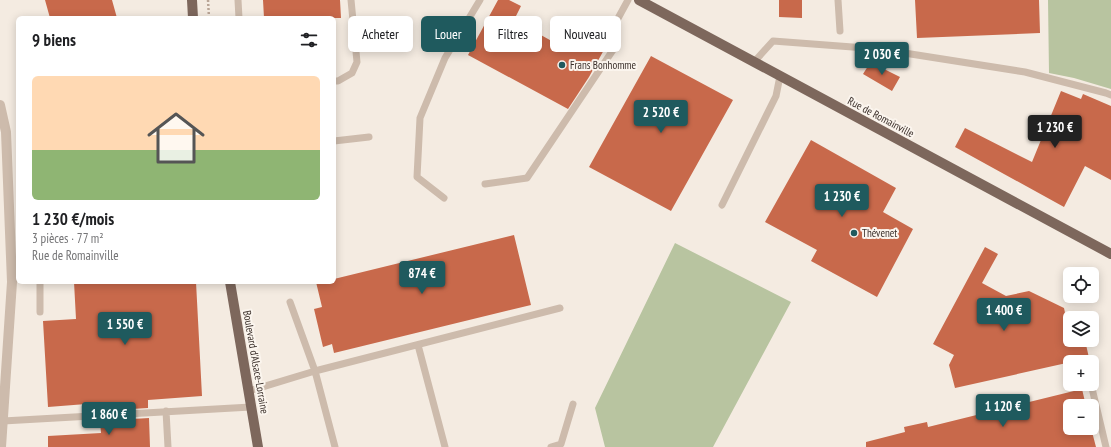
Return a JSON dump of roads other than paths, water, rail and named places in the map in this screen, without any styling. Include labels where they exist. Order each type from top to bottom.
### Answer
[{"type":"main road","points":[[192,0],[193,16]]},
{"type":"main road","name":"Rue de Romainville","points":[[639,0],[1111,254]]},
{"type":"main road","name":"Boulevard d'Alsace-Lorraine","points":[[230,284],[258,447]]},
{"type":"street","points":[[0,105],[6,132],[12,282],[1,447]]},
{"type":"lane","points":[[238,0],[239,16]]},
{"type":"lane","points":[[336,81],[352,73],[358,62],[351,0]]},
{"type":"lane","points":[[444,198],[417,177],[420,118],[445,58],[480,0]]},
{"type":"lane","points":[[485,184],[527,178],[617,44],[616,22],[628,0]]},
{"type":"lane","points":[[838,0],[840,31]]},
{"type":"lane","points":[[754,62],[772,42],[880,49],[1025,72],[1111,95]]},
{"type":"lane","points":[[722,205],[776,96],[780,76]]},
{"type":"lane","points":[[336,141],[369,137]]},
{"type":"lane","points":[[40,284],[40,312]]},
{"type":"lane","points":[[290,302],[315,371],[335,447]]},
{"type":"lane","points":[[249,391],[315,371],[560,308]]},
{"type":"lane","points":[[418,345],[445,447]]},
{"type":"lane","points":[[1093,391],[1106,447]]},
{"type":"lane","points":[[551,447],[561,444],[573,404]]},
{"type":"lane","points":[[3,421],[251,407]]},
{"type":"lane","points":[[166,412],[168,447]]},
{"type":"place","name":"Frans Bonhomme","points":[[562,65]]},
{"type":"place","name":"Thévenet","points":[[854,233]]}]
